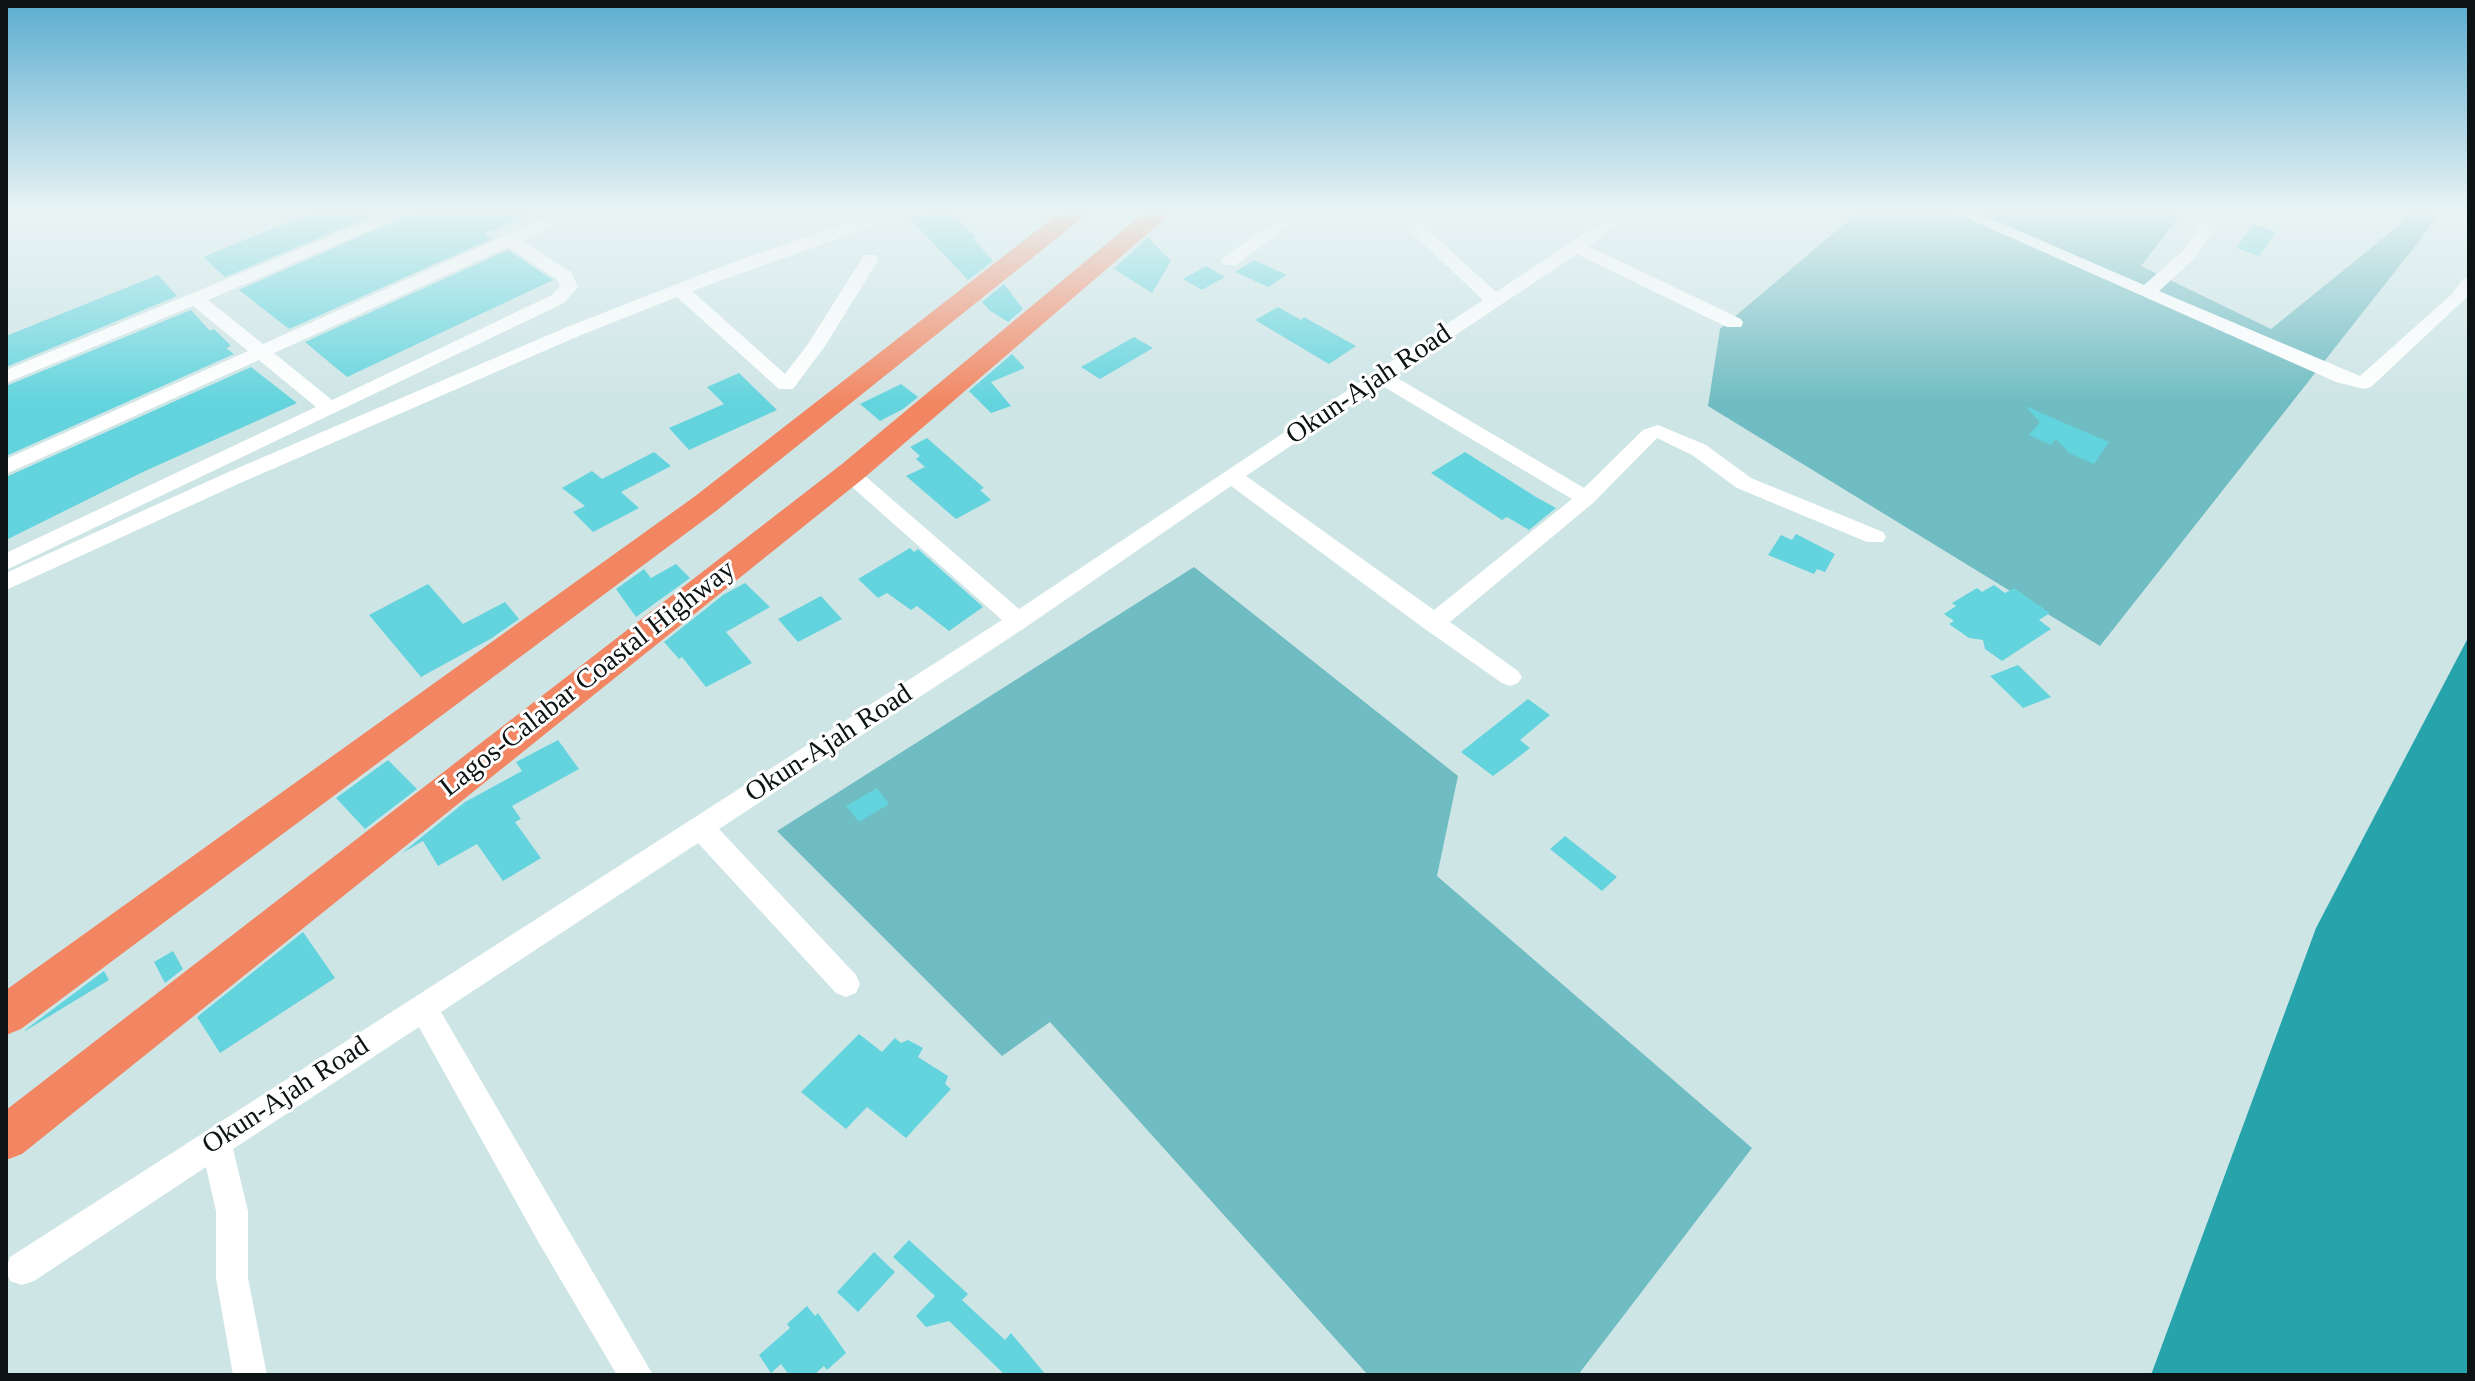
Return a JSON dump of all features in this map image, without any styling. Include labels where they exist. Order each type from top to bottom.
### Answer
[{"type":"highway","points":[[6,1015],[705,504],[997,274]]},
{"type":"highway","name":"Lagos-Calabar Coastal Highway","points":[[6,1138],[853,471],[1086,274]]},
{"type":"street","points":[[6,377],[254,274]]},
{"type":"street","points":[[6,467],[432,274]]},
{"type":"street","points":[[6,562],[558,299],[569,287],[563,274]]},
{"type":"street","points":[[6,582],[400,405],[720,274]]},
{"type":"street","points":[[679,289],[786,385],[816,346],[859,274]]},
{"type":"street","points":[[1466,274],[1495,301]]},
{"type":"street","name":"Okun-Ajah Road","points":[[22,1269],[1018,621],[1535,274]]},
{"type":"street","points":[[1633,274],[1734,323]]},
{"type":"street","points":[[2106,274],[2343,378],[2364,383],[2458,298],[2469,283]]},
{"type":"street","points":[[2147,292],[2166,274]]},
{"type":"street","points":[[196,299],[330,408]]},
{"type":"street","points":[[1381,377],[1586,498]]},
{"type":"street","points":[[1433,623],[1586,498],[1650,434],[1658,431],[1699,450],[1744,483],[1875,537]]},
{"type":"street","points":[[1232,476],[1510,677]]},
{"type":"street","points":[[858,481],[1018,621]]},
{"type":"street","points":[[700,827],[846,984]]},
{"type":"street","points":[[423,1007],[550,1232],[636,1375]]},
{"type":"street","points":[[216,1141],[232,1211],[232,1278],[250,1375]]},
{"type":"shaded area","points":[[1785,274],[2158,274],[2271,329],[2338,274],[2393,274],[2100,646],[1708,406],[1720,329]]},
{"type":"shaded area","points":[[1194,567],[1458,776],[1437,876],[1752,1148],[1578,1375],[1368,1375],[1050,1022],[1002,1056],[777,831]]},
{"type":"shaded area","points":[[2469,636],[2469,1375],[2151,1375],[2316,928]]},
{"type":"building","points":[[274,274],[411,274],[289,329],[239,290]]},
{"type":"building","points":[[454,274],[545,274],[553,280],[347,377],[305,342]]},
{"type":"building","points":[[1123,274],[1163,274],[1152,293]]},
{"type":"building","points":[[1191,274],[1225,277],[1202,290],[1183,279]]},
{"type":"building","points":[[1240,274],[1287,275],[1268,287]]},
{"type":"building","points":[[158,275],[177,296],[6,367],[6,336]]},
{"type":"building","points":[[1004,284],[1023,309],[1008,322],[982,302]]},
{"type":"building","points":[[1278,307],[1301,320],[1304,317],[1356,346],[1329,364],[1255,320]]},
{"type":"building","points":[[191,310],[210,331],[214,329],[231,346],[226,348],[234,354],[6,456],[6,386]]},
{"type":"building","points":[[1134,337],[1153,348],[1100,379],[1081,367]]},
{"type":"building","points":[[1012,354],[1025,368],[991,382],[1011,406],[991,413],[969,391]]},
{"type":"building","points":[[251,367],[297,403],[145,471],[6,540],[6,477]]},
{"type":"building","points":[[739,373],[777,410],[689,450],[669,428],[724,404],[707,387]]},
{"type":"building","points":[[901,384],[918,397],[880,421],[860,404]]},
{"type":"building","points":[[2025,406],[2109,442],[2094,464],[2069,453],[2056,439],[2051,445],[2029,435],[2040,422]]},
{"type":"building","points":[[927,438],[984,488],[980,490],[991,500],[956,519],[906,476],[925,467],[916,459],[920,456],[910,447]]},
{"type":"building","points":[[654,452],[671,466],[621,492],[639,508],[593,532],[573,512],[585,506],[562,488],[592,471],[602,479]]},
{"type":"building","points":[[1465,452],[1556,508],[1529,530],[1507,517],[1502,520],[1431,473]]},
{"type":"building","points":[[1796,534],[1835,554],[1825,572],[1817,569],[1814,574],[1768,555],[1781,535],[1792,540]]},
{"type":"building","points":[[910,548],[914,552],[918,549],[983,607],[949,631],[917,606],[911,610],[887,593],[878,598],[858,579]]},
{"type":"building","points":[[676,564],[690,578],[636,617],[616,589],[644,569],[651,578]]},
{"type":"building","points":[[745,583],[770,607],[726,632],[752,663],[706,687],[682,657],[679,659],[664,642],[723,595]]},
{"type":"building","points":[[428,584],[463,624],[505,602],[519,619],[492,638],[421,677],[369,615]]},
{"type":"building","points":[[1994,585],[2005,593],[2014,588],[2050,613],[2039,620],[2051,629],[2002,661],[1985,649],[1983,640],[1969,638],[1949,624],[1954,621],[1944,614],[1956,606],[1952,603],[1977,588],[1982,592]]},
{"type":"building","points":[[821,596],[842,619],[798,642],[778,619]]},
{"type":"building","points":[[2018,665],[2051,697],[2023,708],[1990,676]]},
{"type":"building","points":[[1528,699],[1550,715],[1520,740],[1530,748],[1493,776],[1461,752]]},
{"type":"building","points":[[558,740],[579,769],[512,806],[521,819],[515,822],[541,858],[503,881],[477,844],[438,866],[423,841],[402,853],[465,802],[522,771],[516,762]]},
{"type":"building","points":[[388,760],[417,789],[365,829],[336,798]]},
{"type":"building","points":[[877,788],[889,804],[859,822],[846,806]]},
{"type":"building","points":[[1565,836],[1617,877],[1602,891],[1550,849]]},
{"type":"building","points":[[303,932],[335,978],[220,1053],[197,1017]]},
{"type":"building","points":[[173,951],[183,969],[165,983],[154,962]]},
{"type":"building","points":[[104,971],[109,980],[25,1031],[25,1030]]},
{"type":"building","points":[[859,1034],[882,1052],[895,1038],[901,1043],[908,1040],[923,1048],[918,1057],[948,1076],[945,1084],[951,1089],[906,1138],[867,1107],[846,1129],[801,1092]]},
{"type":"building","points":[[909,1240],[968,1294],[962,1300],[1005,1340],[1011,1333],[1046,1375],[1005,1375],[949,1321],[926,1327],[916,1316],[935,1296],[893,1257]]},
{"type":"building","points":[[874,1252],[895,1272],[858,1312],[837,1292]]},
{"type":"building","points":[[807,1306],[815,1316],[818,1313],[846,1353],[827,1370],[824,1366],[814,1375],[789,1375],[781,1364],[771,1373],[759,1355],[790,1328],[787,1324]]}]
